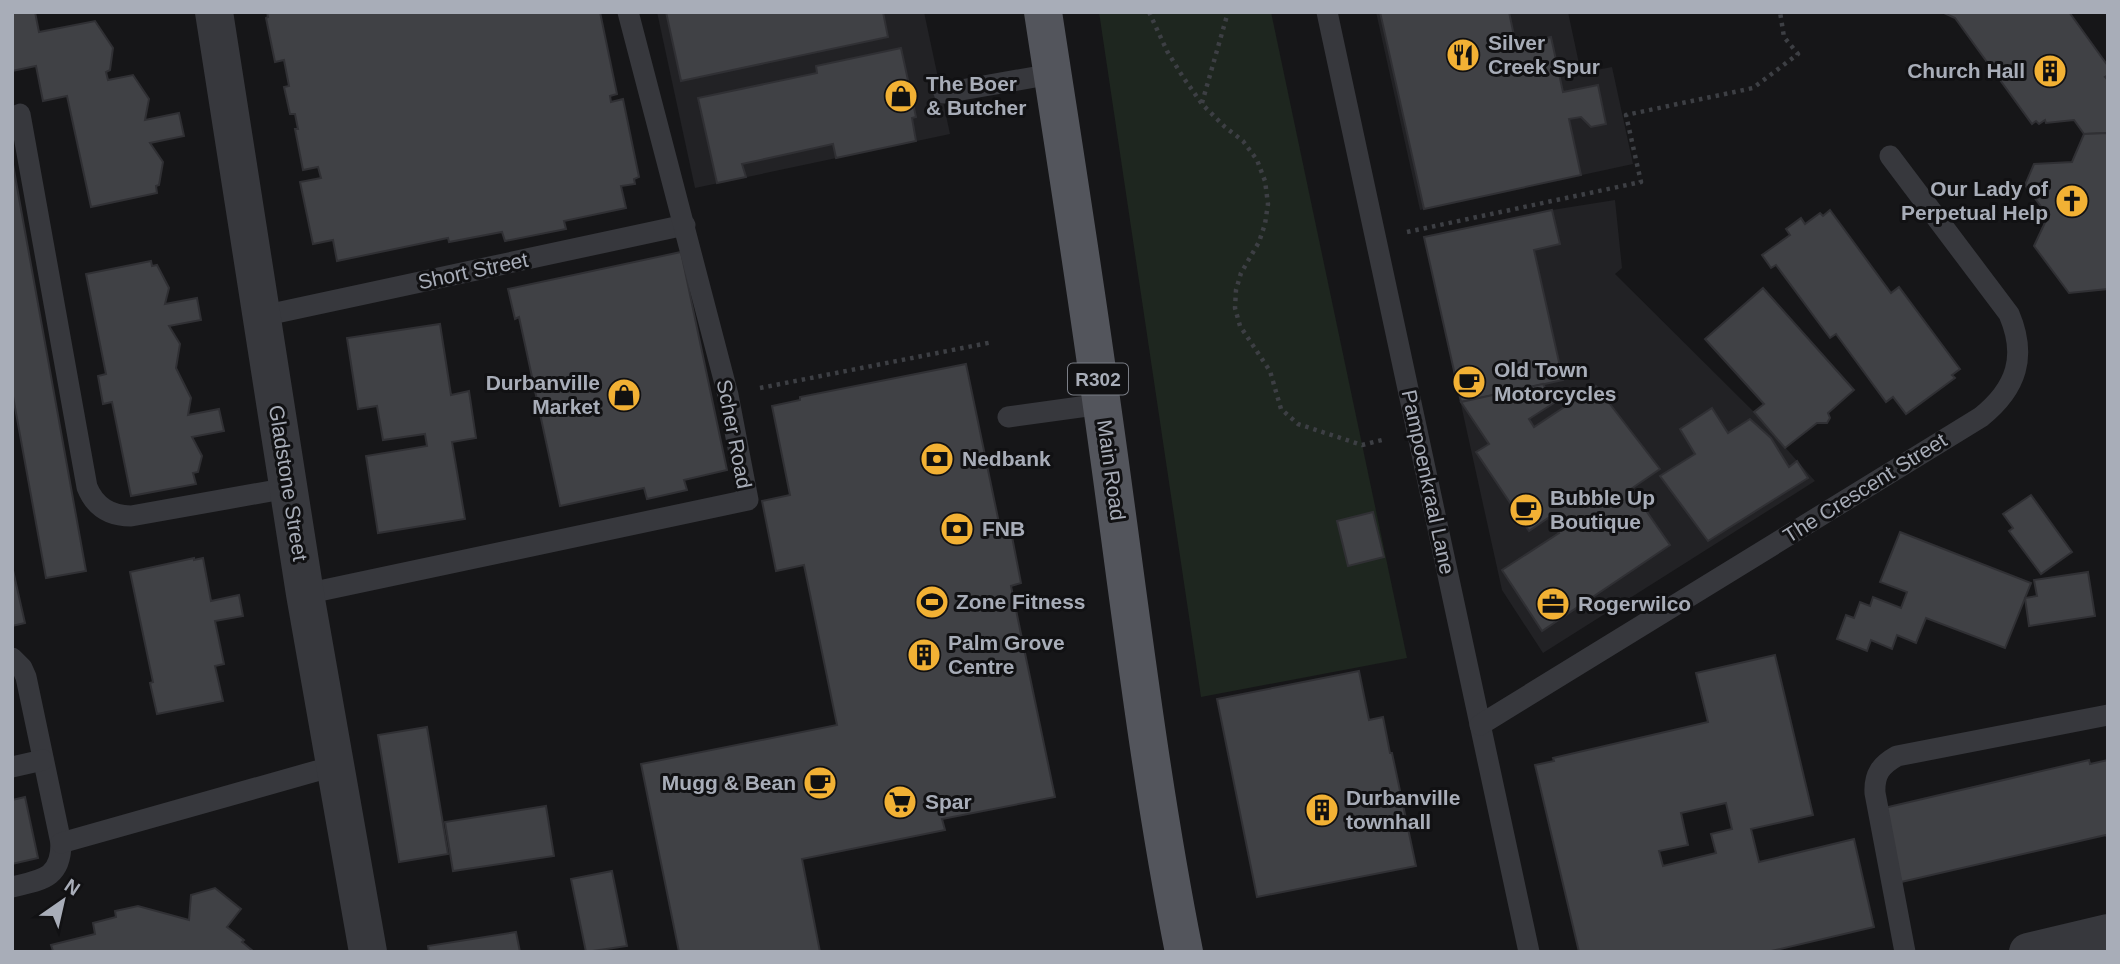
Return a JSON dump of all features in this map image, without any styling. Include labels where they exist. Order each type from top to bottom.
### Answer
[{"type":"main road","name":"Main Road","points":[[1043,12],[1171,886]]},
{"type":"main road","name":"R302","points":[[1164,952],[1171,886]]},
{"type":"main road","name":"R302","points":[[1171,886],[1184,952]]},
{"type":"street","name":"Gladstone Street","points":[[214,12],[305,594],[368,952]]},
{"type":"street","points":[[2028,952],[2108,933]]},
{"type":"lane","name":"Pampoenkraal Lane","points":[[1327,12],[1529,952]]},
{"type":"lane","name":"Scher Road","points":[[305,594],[748,500],[728,395],[628,14]]},
{"type":"lane","points":[[944,93],[1052,74]]},
{"type":"lane","points":[[20,114],[91,498],[108,512],[131,516],[288,488]]},
{"type":"lane","name":"The Crescent Street","points":[[1480,725],[1981,417],[2004,396],[2015,372],[2019,352],[2009,314],[1890,156]]},
{"type":"lane","name":"Short Street","points":[[262,317],[685,225]]},
{"type":"lane","points":[[1008,417],[1102,404]]},
{"type":"lane","points":[[12,658],[26,677],[61,843],[57,867],[50,875],[41,881],[12,887]]},
{"type":"lane","points":[[1905,952],[1875,793],[1880,769],[1897,756],[2108,715]]},
{"type":"lane","points":[[12,767],[43,760]]},
{"type":"lane","points":[[61,843],[334,766]]},
{"type":"path","points":[[1149,12],[1167,51],[1202,104],[1224,127],[1243,141],[1257,160],[1265,181],[1268,204],[1265,224],[1259,242],[1241,273],[1235,308],[1240,326],[1270,371],[1281,410],[1298,424],[1362,445],[1418,432]]},
{"type":"path","points":[[1202,104],[1228,12]]},
{"type":"path","points":[[1376,239],[1642,182],[1626,116],[1753,88],[1798,54],[1784,37],[1780,12]]},
{"type":"path","points":[[728,395],[993,342]]},
{"type":"shaded area","points":[[657,12],[924,12],[950,134],[695,188]]},
{"type":"shaded area","points":[[1099,12],[1271,12],[1407,658],[1201,697]]},
{"type":"shaded area","points":[[1376,12],[1568,12],[1581,73],[1612,67],[1633,164],[1420,210]]},
{"type":"shaded area","points":[[1615,200],[1622,268],[1615,274],[1754,412],[1815,481],[1543,653],[1502,590],[1424,237],[1552,210]]},
{"type":"building","points":[[12,12],[35,12],[39,32],[95,21],[113,48],[110,70],[106,72],[108,80],[133,75],[149,99],[145,120],[179,113],[184,136],[150,143],[163,162],[159,185],[156,186],[157,193],[91,207],[67,96],[43,101],[36,66],[12,71]]},
{"type":"building","points":[[267,12],[600,12],[617,94],[610,96],[611,102],[623,99],[639,177],[634,179],[635,184],[621,186],[626,208],[564,221],[566,229],[505,241],[502,232],[449,242],[448,238],[337,261],[333,240],[313,244],[300,182],[321,178],[318,167],[303,170],[295,129],[298,129],[295,114],[290,114],[284,87],[289,86],[284,60],[275,62]]},
{"type":"building","points":[[666,12],[883,12],[888,37],[681,81]]},
{"type":"building","points":[[1380,12],[1509,12],[1516,45],[1551,37],[1563,92],[1598,85],[1606,124],[1591,127],[1581,117],[1569,119],[1581,175],[1424,209]]},
{"type":"building","name":"Church Hall","points":[[1942,12],[2069,12],[2108,66],[2108,75],[2105,77],[2108,80],[2108,133],[2084,134],[2074,120],[2046,123],[2045,120],[2032,124],[1955,18]]},
{"type":"building","points":[[901,48],[916,117],[912,118],[916,141],[836,158],[833,144],[742,164],[746,177],[717,183],[698,98],[817,73],[816,66]]},
{"type":"building","name":"Our Lady of Perpetual Help","points":[[2108,133],[2108,289],[2069,293],[2034,246],[2048,216],[2025,185],[2034,164],[2072,162],[2084,134]]},
{"type":"building","points":[[12,159],[86,571],[46,578],[12,391]]},
{"type":"building","points":[[1552,210],[1560,244],[1534,250],[1563,380],[1461,402],[1424,237]]},
{"type":"building","points":[[1830,210],[1891,293],[1899,287],[1960,369],[1952,375],[1955,378],[1906,414],[1893,397],[1886,402],[1836,334],[1830,338],[1776,265],[1771,268],[1762,255],[1790,235],[1786,229],[1801,218],[1805,224],[1820,213],[1823,216]]},
{"type":"building","name":"Durbanville Market","points":[[681,252],[727,470],[684,480],[687,490],[647,499],[644,488],[560,506],[519,317],[515,319],[508,289]]},
{"type":"building","points":[[151,261],[152,266],[157,265],[169,288],[165,304],[197,298],[201,320],[169,326],[180,344],[176,368],[191,398],[188,415],[219,409],[224,431],[192,437],[202,456],[198,472],[193,473],[196,484],[131,496],[112,402],[103,404],[98,376],[106,374],[86,274]]},
{"type":"building","points":[[1763,288],[1854,390],[1828,413],[1830,418],[1827,423],[1817,423],[1785,448],[1754,412],[1764,404],[1705,339]]},
{"type":"building","points":[[440,324],[451,395],[469,391],[476,438],[452,442],[465,519],[378,533],[366,456],[427,446],[425,434],[383,440],[377,406],[358,409],[347,338]]},
{"type":"building","name":"Palm Grove Centre","points":[[966,364],[999,523],[1009,521],[1021,583],[1011,586],[1055,797],[942,819],[945,830],[802,859],[820,952],[679,952],[641,764],[837,725],[804,565],[776,571],[762,501],[790,495],[772,406],[800,400],[800,397]]},
{"type":"building","points":[[1543,384],[1554,403],[1529,419],[1534,427],[1596,386],[1660,469],[1631,489],[1670,545],[1542,631],[1502,570],[1559,533],[1548,518],[1529,531],[1476,452],[1489,444],[1461,402]]},
{"type":"building","points":[[1712,408],[1728,433],[1750,419],[1771,438],[1789,467],[1797,461],[1808,478],[1708,541],[1660,476],[1695,454],[1680,429]]},
{"type":"building","points":[[2031,495],[2072,552],[2041,574],[2009,531],[2013,528],[2003,514]]},
{"type":"building","points":[[1373,512],[1384,557],[1348,566],[1337,521]]},
{"type":"building","points":[[1900,532],[2031,583],[2005,648],[1926,618],[1916,643],[1897,635],[1892,649],[1871,640],[1867,651],[1837,639],[1846,615],[1854,618],[1860,602],[1870,606],[1873,597],[1901,608],[1907,592],[1880,582]]},
{"type":"building","points":[[203,558],[211,601],[239,595],[243,616],[215,621],[224,664],[215,666],[223,701],[157,714],[130,572]]},
{"type":"building","points":[[12,566],[25,623],[12,626]]},
{"type":"building","points":[[2088,572],[2095,616],[2029,626],[2025,598],[2037,596],[2034,580]]},
{"type":"building","points":[[1775,655],[1813,815],[1751,829],[1759,862],[1854,839],[1874,927],[1767,952],[1579,952],[1535,765],[1554,761],[1553,758],[1708,722],[1696,673]],"holes":[[[1726,803],[1732,829],[1711,834],[1716,853],[1663,866],[1659,851],[1688,845],[1681,813]]]},
{"type":"building","name":"Durbanville townhall","points":[[1359,671],[1369,720],[1383,717],[1416,866],[1257,897],[1217,699]]},
{"type":"building","points":[[427,727],[448,854],[399,862],[378,735]]},
{"type":"building","points":[[2089,760],[2090,764],[2108,760],[2108,839],[2106,835],[1901,882],[1884,808]]},
{"type":"building","points":[[25,797],[38,858],[12,864],[12,800]]},
{"type":"building","points":[[546,806],[554,856],[453,871],[445,822]]},
{"type":"building","points":[[612,871],[627,946],[586,952],[571,879]]},
{"type":"building","points":[[215,888],[241,909],[227,927],[254,952],[50,952],[53,951],[51,945],[95,934],[93,923],[116,917],[115,911],[138,906],[189,920],[191,895]]},
{"type":"building","points":[[516,932],[520,952],[429,952],[428,946]]},
{"type":"place","name":"Silver Creek Spur","points":[[1463,55]]},
{"type":"place","name":"Church Hall","points":[[2050,71]]},
{"type":"place","name":"The Boer & Butcher","points":[[901,96]]},
{"type":"place","name":"Our Lady of Perpetual Help","points":[[2072,201]]},
{"type":"place","name":"Old Town Motorcycles","points":[[1469,382]]},
{"type":"place","name":"Durbanville Market","points":[[624,395]]},
{"type":"place","name":"Nedbank","points":[[937,459]]},
{"type":"place","name":"Bubble Up Boutique","points":[[1526,510]]},
{"type":"place","name":"FNB","points":[[957,529]]},
{"type":"place","name":"Zone Fitness","points":[[932,602]]},
{"type":"place","name":"Rogerwilco","points":[[1553,604]]},
{"type":"place","name":"Palm Grove Centre","points":[[924,655]]},
{"type":"place","name":"Mugg & Bean","points":[[820,783]]},
{"type":"place","name":"Spar","points":[[900,802]]},
{"type":"place","name":"Durbanville townhall","points":[[1322,810]]}]
